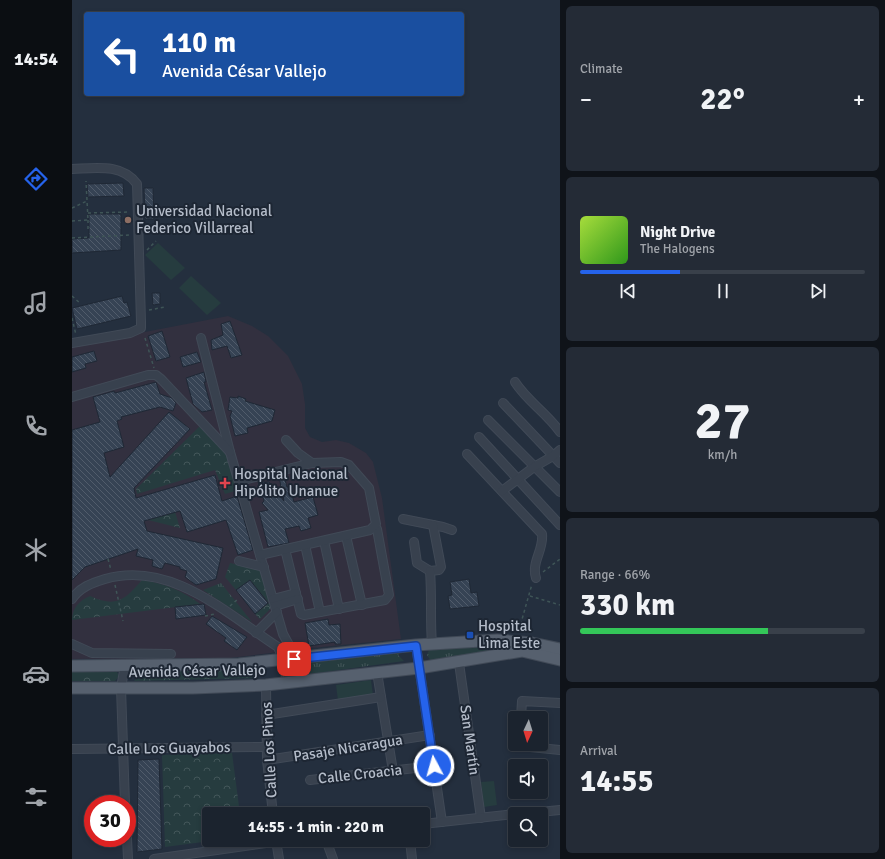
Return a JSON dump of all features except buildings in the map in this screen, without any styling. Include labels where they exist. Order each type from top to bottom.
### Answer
[{"type":"main road","name":"Avenida César Vallejo","points":[[72,666],[226,665],[432,644],[497,640],[532,643],[560,649]]},
{"type":"main road","name":"Avenida César Vallejo","points":[[72,688],[266,685],[459,663],[522,651],[560,660]]},
{"type":"street","points":[[72,169],[108,168],[123,171],[131,176],[137,184],[141,312],[141,328],[135,331],[75,343]]},
{"type":"street","points":[[201,338],[230,452],[286,640],[297,651],[307,657]]},
{"type":"street","points":[[72,396],[148,375],[156,375],[162,379],[230,452]]},
{"type":"street","points":[[515,382],[522,393],[547,415],[560,432]]},
{"type":"street","points":[[503,403],[560,463]]},
{"type":"street","points":[[488,420],[560,492]]},
{"type":"street","points":[[479,437],[560,525]]},
{"type":"street","points":[[286,440],[298,453],[312,463]]},
{"type":"street","points":[[502,491],[560,450]]},
{"type":"street","points":[[467,454],[542,534],[543,540],[535,562],[536,578]]},
{"type":"street","points":[[239,481],[312,463],[345,463],[366,481],[369,488],[375,520],[374,527],[377,529],[389,595],[386,600],[304,615],[301,614],[285,550]]},
{"type":"street","points":[[403,519],[452,530]]},
{"type":"street","points":[[414,542],[417,563],[430,571],[439,570],[441,567],[433,525]]},
{"type":"street","points":[[260,554],[285,550],[346,536],[370,530],[374,527]]},
{"type":"street","points":[[346,536],[362,605]]},
{"type":"street","points":[[324,541],[339,609]]},
{"type":"street","points":[[305,545],[320,612]]},
{"type":"street","points":[[239,561],[264,566]]},
{"type":"street","points":[[430,571],[432,596],[430,610],[432,644]]},
{"type":"street","points":[[72,599],[77,592],[88,585],[113,577],[140,574],[172,581],[206,599],[278,647],[281,660]]},
{"type":"street","points":[[256,633],[275,606],[297,596]]},
{"type":"street","points":[[72,644],[92,653],[171,654]]},
{"type":"street","points":[[416,646],[442,822]]},
{"type":"street","name":"San Martín","points":[[459,663],[481,818]]},
{"type":"street","points":[[125,666],[122,688],[125,795]]},
{"type":"street","points":[[377,672],[393,771]]},
{"type":"street","name":"Calle Los Pinos","points":[[266,685],[266,760],[272,807]]},
{"type":"street","points":[[266,715],[382,698]]},
{"type":"street","points":[[521,711],[522,701],[560,703]]},
{"type":"street","name":"Pasaje Nicaragua","points":[[266,760],[430,735]]},
{"type":"street","name":"Calle Los Guayabos","points":[[72,749],[266,747]]},
{"type":"street","points":[[548,748],[560,750]]},
{"type":"street","name":"Calle Croacia","points":[[310,780],[434,766]]},
{"type":"street","points":[[548,811],[560,810]]},
{"type":"street","points":[[430,823],[508,815]]},
{"type":"street","points":[[127,847],[128,859]]},
{"type":"street","points":[[154,859],[235,847]]},
{"type":"street","points":[[277,847],[279,859]]},
{"type":"street","points":[[329,847],[333,859]]},
{"type":"street","points":[[411,847],[412,859]]},
{"type":"path","points":[[86,181],[88,230]]},
{"type":"path","points":[[72,208],[87,201]]},
{"type":"path","points":[[87,213],[138,211]]},
{"type":"path","points":[[72,221],[88,220]]},
{"type":"path","points":[[72,238],[139,235]]},
{"type":"path","points":[[139,252],[145,252],[156,241]]},
{"type":"path","points":[[72,296],[81,304]]},
{"type":"path","points":[[141,312],[165,307]]},
{"type":"path","points":[[72,318],[75,343]]},
{"type":"path","points":[[145,338],[156,375]]},
{"type":"path","points":[[108,559],[123,621]]},
{"type":"path","points":[[519,630],[530,596],[530,588],[536,578],[560,559]]},
{"type":"path","points":[[530,596],[560,605]]},
{"type":"shaded area","name":"Hospital Nacional Hipólito Unanue","points":[[228,316],[252,326],[268,336],[288,356],[302,384],[305,404],[305,428],[310,437],[322,442],[336,440],[349,443],[366,453],[373,462],[382,498],[401,639],[312,648],[305,647],[294,642],[280,652],[230,658],[72,659],[72,346]]},
{"type":"green space","points":[[158,243],[185,268],[171,280],[145,255]]},
{"type":"green space","points":[[191,276],[221,303],[207,315],[179,288]]},
{"type":"green space","points":[[200,426],[228,455],[238,490],[225,494],[215,470],[137,494],[136,489]]},
{"type":"green space","points":[[175,512],[180,528],[148,520]]},
{"type":"green space","points":[[230,563],[262,570],[271,608],[260,619],[255,614],[269,603],[250,580],[236,590],[225,577]]},
{"type":"green space","points":[[142,580],[173,588],[200,604],[72,620],[75,608],[86,598],[90,596],[99,600],[119,600],[130,593]]},
{"type":"green space","points":[[221,583],[252,622],[203,590]]},
{"type":"green space","points":[[493,644],[508,645],[508,649],[431,661],[427,655],[429,650]]},
{"type":"green space","points":[[402,650],[398,655],[404,661],[281,678],[279,664]]},
{"type":"green space","points":[[251,668],[248,674],[253,678],[134,681],[138,676],[134,671]]},
{"type":"green space","points":[[72,670],[116,670],[119,676],[115,681],[72,681]]},
{"type":"green space","points":[[371,680],[373,695],[338,701],[336,685]]},
{"type":"green space","points":[[232,753],[239,807],[202,807],[202,842],[165,847],[162,755]]},
{"type":"green space","points":[[494,781],[497,805],[484,807],[481,782]]},
{"type":"place","name":"Universidad Nacional Federico Villarreal","points":[[128,220]]},
{"type":"place","name":"Hospital Nacional Hipólito Unanue","points":[[225,483]]},
{"type":"place","name":"Hospital Lima Este","points":[[470,635]]},
{"type":"route","points":[[294,659],[416,646],[434,766]]}]
